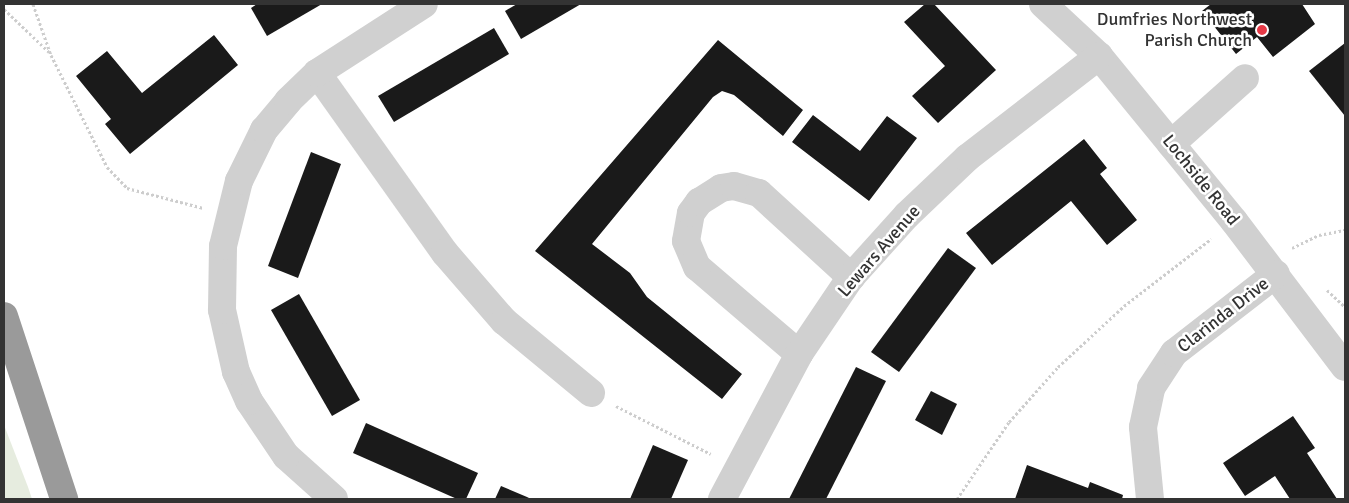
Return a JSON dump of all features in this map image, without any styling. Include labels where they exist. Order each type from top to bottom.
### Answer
[{"type":"highway","points":[[4,316],[8,337],[64,499]]},
{"type":"street","points":[[334,499],[286,456],[257,415],[236,372],[228,342],[222,294],[223,246],[238,181],[264,130],[317,73],[424,4]]},
{"type":"street","name":"Lochside Road","points":[[1044,4],[1099,56],[1234,220],[1345,367]]},
{"type":"street","name":"Lewars Avenue","points":[[722,499],[799,354],[852,277],[908,215],[967,158],[1099,56]]},
{"type":"street","points":[[317,73],[445,253],[504,321],[591,394]]},
{"type":"street","points":[[1171,144],[1245,78]]},
{"type":"street","points":[[799,354],[697,267],[686,241],[691,213],[699,202],[721,188],[734,186],[759,193],[852,277]]},
{"type":"street","name":"Clarinda Drive","points":[[1150,499],[1143,426],[1151,388],[1174,353],[1276,274]]},
{"type":"path","points":[[33,4],[51,54],[107,166],[127,188],[230,215]]},
{"type":"path","points":[[4,9],[51,54]]},
{"type":"path","points":[[957,499],[1009,422],[1058,367],[1124,306],[1234,220]]},
{"type":"path","points":[[1292,248],[1319,236],[1345,230]]},
{"type":"path","points":[[591,394],[738,467]]},
{"type":"shaded area","points":[[4,425],[28,487],[32,499],[4,499]]},
{"type":"building","points":[[257,4],[322,4],[267,36],[251,8]]},
{"type":"building","points":[[517,4],[581,4],[521,39],[505,11]]},
{"type":"building","points":[[925,4],[934,4],[996,70],[938,123],[912,96],[945,66],[904,22]]},
{"type":"building","name":"Dumfries Northwest Parish Church","points":[[1211,4],[1302,4],[1315,24],[1273,57],[1257,37],[1236,54],[1202,11]]},
{"type":"building","points":[[494,28],[509,54],[394,122],[378,96]]},
{"type":"building","points":[[214,35],[238,65],[130,154],[105,124],[111,119],[76,76],[107,51],[142,93]]},
{"type":"building","points":[[718,40],[803,110],[783,136],[734,95],[722,91],[713,97],[592,244],[630,273],[647,297],[742,374],[722,399],[535,251]]},
{"type":"building","points":[[1345,43],[1345,116],[1309,71]]},
{"type":"building","points":[[813,115],[860,151],[887,116],[917,138],[869,201],[792,142]]},
{"type":"building","points":[[1084,139],[1107,168],[1100,174],[1137,220],[1107,245],[1071,201],[992,265],[966,233]]},
{"type":"building","points":[[311,152],[341,164],[298,278],[268,266]]},
{"type":"building","points":[[948,248],[976,268],[899,372],[871,352]]},
{"type":"building","points":[[299,294],[360,400],[332,416],[271,310]]},
{"type":"building","points":[[856,367],[886,381],[826,499],[789,499]]},
{"type":"building","points":[[931,391],[957,404],[942,435],[915,420]]},
{"type":"building","points":[[1293,416],[1315,448],[1307,453],[1337,499],[1290,499],[1275,476],[1245,496],[1223,463]]},
{"type":"building","points":[[366,423],[478,473],[466,499],[457,499],[353,453]]},
{"type":"building","points":[[653,445],[688,460],[671,499],[630,499]]},
{"type":"building","points":[[1027,465],[1088,488],[1090,482],[1123,495],[1122,499],[1015,499]]},
{"type":"building","points":[[501,486],[527,497],[531,499],[495,499]]},
{"type":"place","name":"Dumfries Northwest Parish Church","points":[[1262,30]]}]
